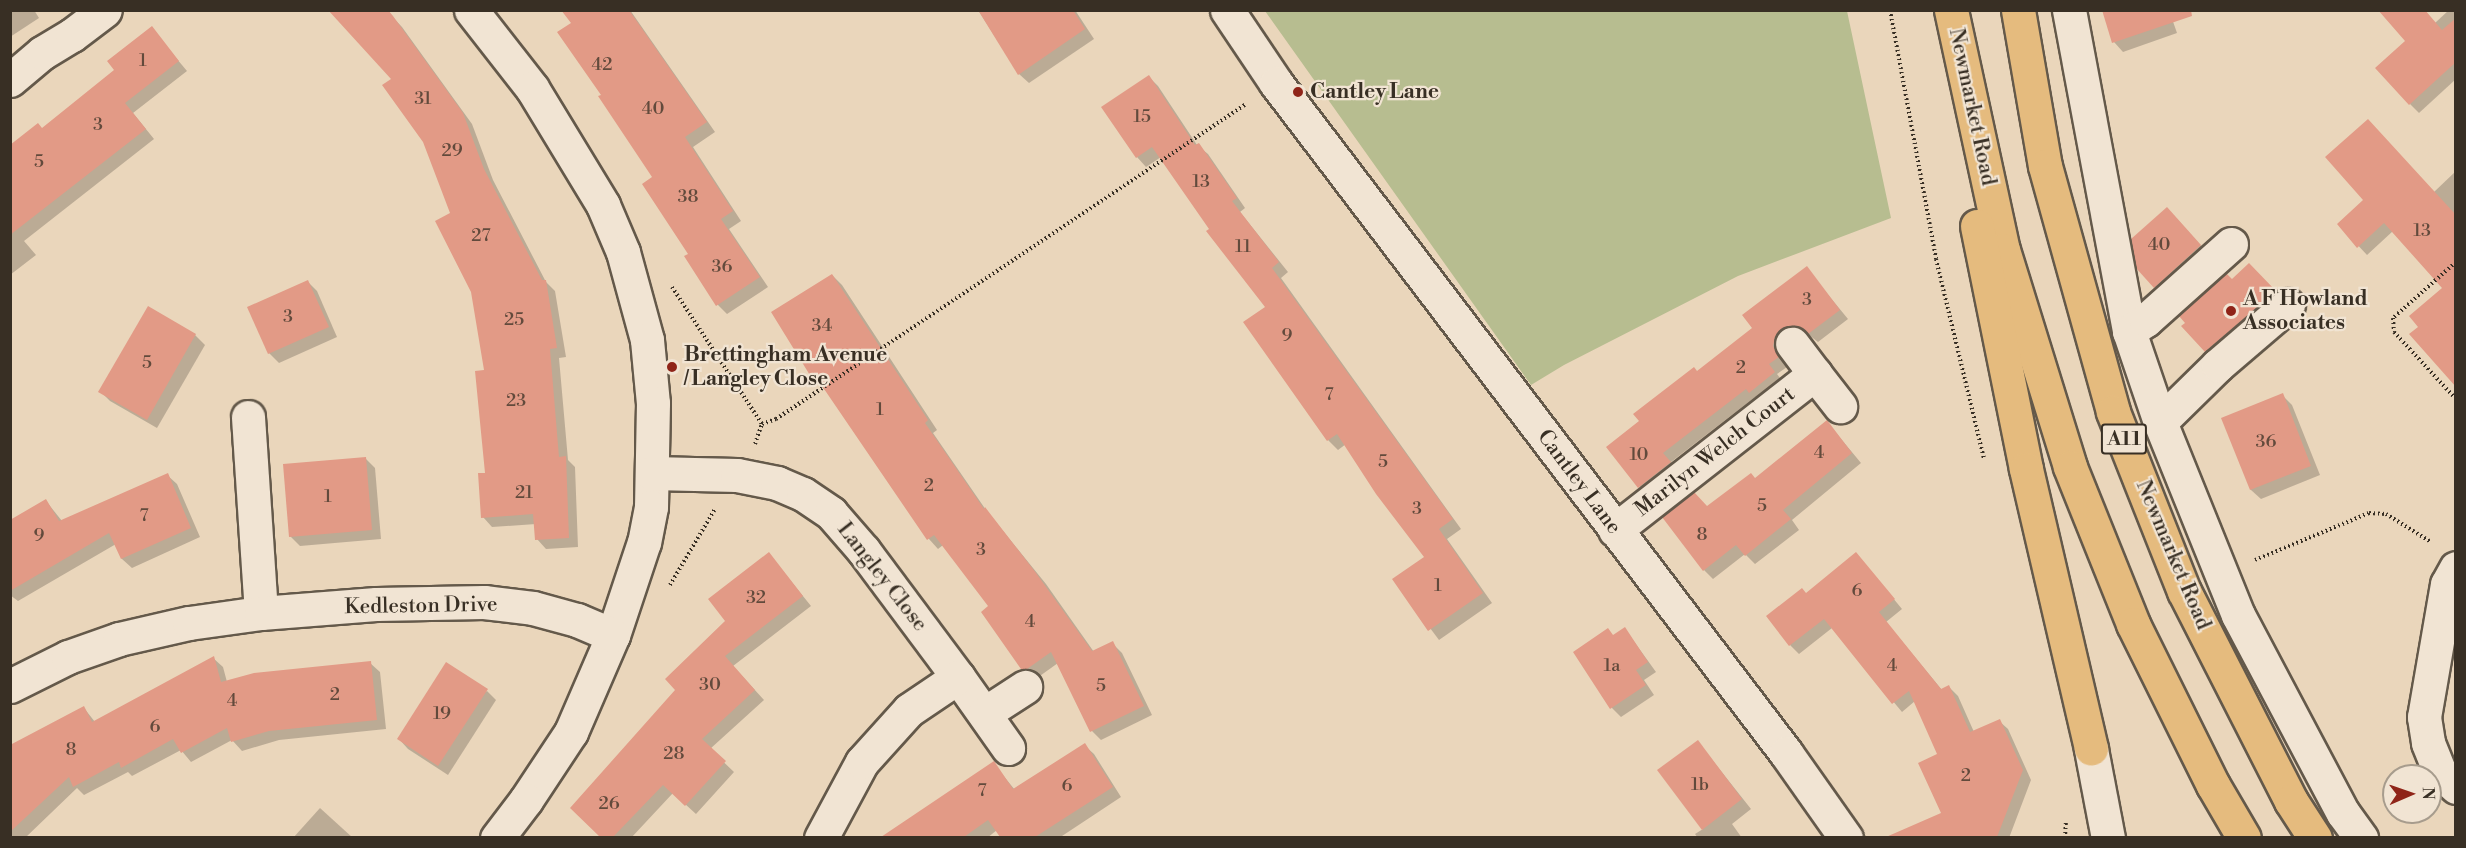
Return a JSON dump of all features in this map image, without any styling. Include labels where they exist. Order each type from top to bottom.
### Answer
[{"type":"highway","name":"Newmarket Road","points":[[2018,10],[2045,166],[2113,412],[2184,591],[2291,801],[2315,837]]},
{"type":"highway","name":"Newmarket Road","points":[[1951,11],[2003,250],[2070,467],[2133,624],[2213,785],[2244,837]]},
{"type":"highway","points":[[1951,11],[1980,249],[2026,469],[2091,749]]},
{"type":"street","points":[[10,80],[42,53],[72,35],[105,10]]},
{"type":"street","points":[[471,10],[532,88],[564,137],[603,205],[623,252],[647,340],[653,403],[651,507],[644,542],[613,635],[571,732],[526,800],[497,837]]},
{"type":"street","name":"Cantley Lane","points":[[1227,10],[1276,83],[1786,753],[1846,837]]},
{"type":"street","name":"Newmarket Road","points":[[2068,10],[2129,331],[2160,422],[2238,615],[2343,813],[2361,837]]},
{"type":"street","points":[[2129,331],[2146,320],[2231,244]]},
{"type":"street","points":[[2160,422],[2218,365],[2288,304]]},
{"type":"street","name":"Marilyn Welch Court","points":[[1792,344],[1840,406]]},
{"type":"street","name":"Marilyn Welch Court","points":[[1615,530],[1815,375]]},
{"type":"street","points":[[248,417],[261,613]]},
{"type":"street","name":"Langley Close","points":[[652,473],[737,475],[777,483],[803,494],[831,513],[864,551],[985,713],[1008,748]]},
{"type":"street","points":[[2446,557],[2447,584],[2424,717],[2428,742],[2440,772],[2456,787]]},
{"type":"street","name":"Kedleston Drive","points":[[10,686],[68,657],[119,639],[189,623],[261,613],[376,604],[484,602],[533,608],[577,620],[613,635]]},
{"type":"street","points":[[832,832],[862,762],[909,710],[958,677]]},
{"type":"street","points":[[985,713],[1025,687]]},
{"type":"street","points":[[2091,749],[2108,837]]},
{"type":"path","points":[[668,282],[762,424],[776,419],[1276,83]]},
{"type":"path","points":[[2456,262],[2393,318],[2394,332],[2456,399]]},
{"type":"path","points":[[2245,565],[2369,513],[2386,514],[2446,557]]},
{"type":"green space","points":[[1265,11],[1847,11],[1891,218],[1738,276],[1564,365],[1531,385]]},
{"type":"building","points":[[328,10],[388,10],[393,16],[463,113],[484,169],[542,280],[546,280],[557,348],[550,349],[559,457],[566,456],[569,538],[535,540],[533,514],[481,518],[478,473],[485,473],[475,371],[484,370],[471,292],[435,221],[450,213],[423,142],[382,85],[391,79]]},
{"type":"building","points":[[561,10],[629,10],[707,122],[685,137],[733,211],[721,219],[760,277],[716,306],[684,256],[688,254],[642,184],[652,177],[598,96],[601,95],[557,32],[571,23]]},
{"type":"building","points":[[978,10],[1073,10],[1085,29],[1018,75]]},
{"type":"building","points":[[2102,10],[2191,10],[2192,16],[2112,43]]},
{"type":"building","points":[[2378,10],[2425,10],[2442,30],[2456,18],[2456,62],[2409,105],[2375,68],[2405,41]]},
{"type":"building","points":[[152,26],[179,61],[125,103],[146,129],[10,235],[10,145],[38,123],[42,128],[114,70],[107,61]]},
{"type":"building","points":[[1149,75],[1195,145],[1199,143],[1237,198],[1232,201],[1279,262],[1272,268],[1453,519],[1439,529],[1483,593],[1428,631],[1392,579],[1424,557],[1376,494],[1337,434],[1327,441],[1243,322],[1265,307],[1206,231],[1209,229],[1152,147],[1136,158],[1101,107]]},
{"type":"building","points":[[2368,119],[2456,215],[2456,387],[2409,334],[2418,327],[2409,316],[2442,288],[2384,223],[2357,248],[2337,224],[2363,200],[2325,157]]},
{"type":"building","points":[[2167,207],[2201,245],[2154,288],[2136,268],[2131,239]]},
{"type":"building","name":"A F Howland Associates","points":[[2249,263],[2276,291],[2205,352],[2181,326],[2185,323],[2179,316],[2226,273],[2232,279]]},
{"type":"building","points":[[1807,266],[1840,310],[1808,334],[1799,327],[1789,326],[1780,330],[1773,346],[1779,357],[1769,364],[1775,372],[1749,393],[1746,389],[1663,453],[1671,462],[1638,488],[1606,447],[1639,421],[1633,414],[1694,367],[1697,371],[1752,328],[1742,315]]},
{"type":"building","points":[[832,274],[928,420],[925,423],[984,509],[985,507],[1036,573],[1092,651],[1113,641],[1144,706],[1090,732],[1051,652],[1027,669],[1021,669],[981,612],[988,606],[934,535],[927,540],[820,383],[816,385],[771,312]]},
{"type":"building","points":[[308,280],[329,327],[268,354],[247,307]]},
{"type":"building","points":[[148,306],[196,334],[147,420],[98,392]]},
{"type":"building","points":[[2283,393],[2311,466],[2250,490],[2221,418]]},
{"type":"building","points":[[1827,420],[1852,453],[1783,510],[1791,519],[1745,556],[1736,545],[1703,571],[1662,517],[1694,492],[1707,506],[1751,473],[1755,478]]},
{"type":"building","points":[[366,457],[372,530],[289,537],[283,464]]},
{"type":"building","points":[[168,473],[191,528],[121,559],[109,533],[10,591],[10,520],[46,499],[59,521]]},
{"type":"building","points":[[769,552],[803,596],[725,656],[755,690],[702,739],[726,761],[685,806],[663,785],[613,837],[600,837],[570,808],[675,690],[665,679],[725,621],[708,599]]},
{"type":"building","points":[[1856,552],[1895,599],[1879,612],[1941,689],[1949,685],[1970,732],[2000,719],[2023,770],[1997,837],[1886,837],[1941,813],[1918,763],[1937,754],[1909,691],[1892,704],[1824,619],[1789,646],[1766,616],[1802,588],[1806,593]]},
{"type":"building","points":[[1625,627],[1648,662],[1636,670],[1646,685],[1610,709],[1573,652],[1608,628],[1613,635]]},
{"type":"building","points":[[214,656],[221,682],[254,673],[371,661],[377,720],[269,731],[231,742],[227,728],[181,753],[173,739],[121,768],[119,762],[73,787],[69,777],[10,832],[10,745],[84,706],[92,722]]},
{"type":"building","points":[[446,662],[488,689],[438,766],[397,739]]},
{"type":"building","points":[[1698,740],[1742,799],[1702,830],[1657,770]]},
{"type":"building","points":[[1085,743],[1113,787],[1035,837],[1000,837],[988,820],[964,837],[881,837],[994,761],[1013,789]]},
{"type":"place","name":"Cantley Lane","points":[[1298,92]]},
{"type":"place","name":"A F Howland Associates","points":[[2231,311]]},
{"type":"place","name":"Brettingham Avenue / Langley Close","points":[[672,367]]}]
